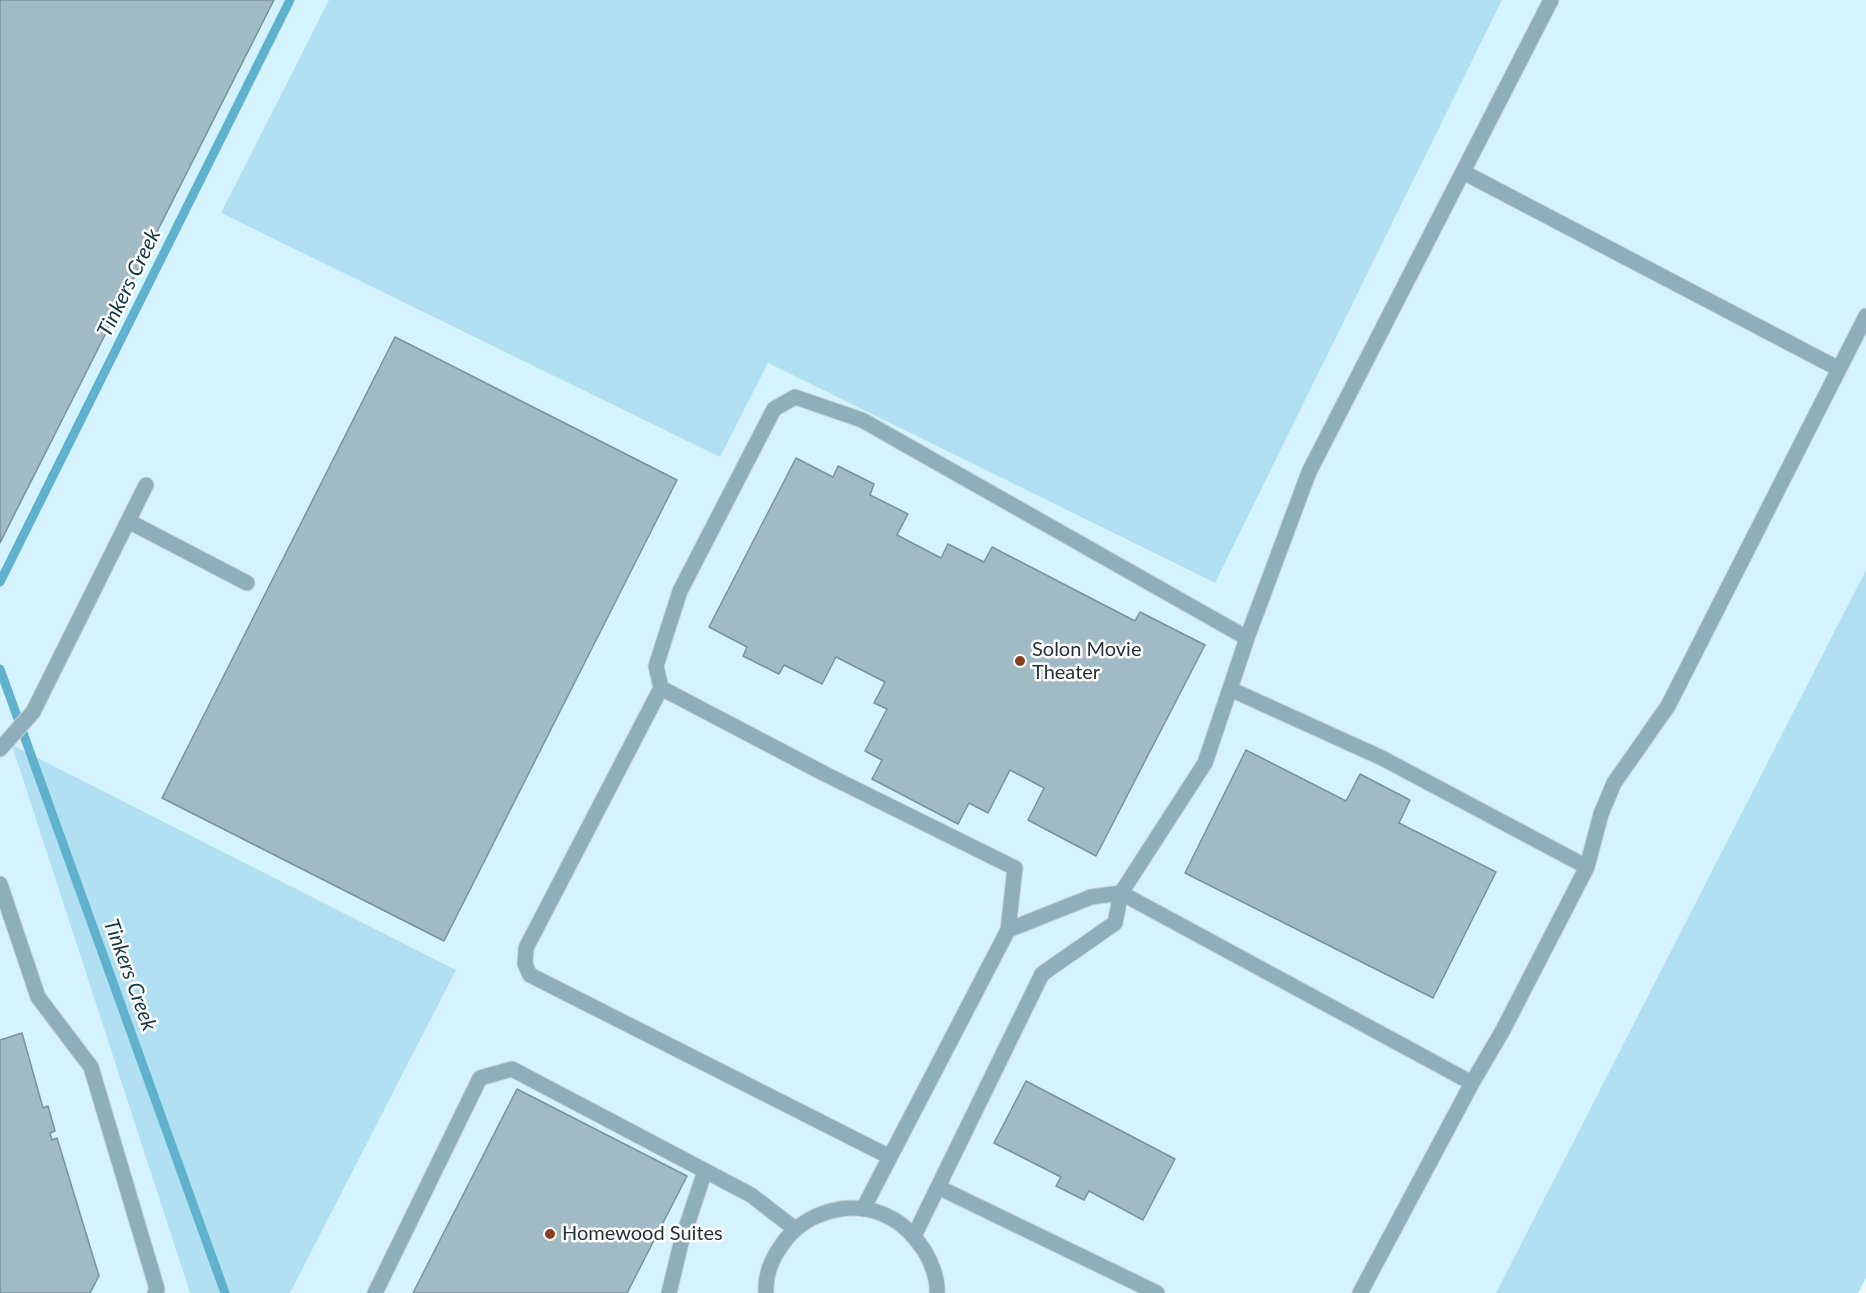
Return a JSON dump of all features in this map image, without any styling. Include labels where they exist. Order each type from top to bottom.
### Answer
[{"type":"street","points":[[914,1236],[1042,974],[1115,923],[1121,893],[1205,763],[1247,638],[1309,472],[1551,0]]},
{"type":"street","points":[[1463,172],[1839,369]]},
{"type":"street","points":[[1360,1293],[1472,1083],[1503,1030],[1587,867],[1601,813],[1614,783],[1668,706],[1866,316]]},
{"type":"street","points":[[890,1157],[530,975],[525,964],[526,948],[661,688],[656,666],[680,591],[774,409],[795,397],[862,420],[1247,638]]},
{"type":"street","points":[[0,748],[33,712],[146,485]]},
{"type":"street","points":[[128,521],[247,582]]},
{"type":"street","points":[[661,688],[825,774],[1016,868],[1008,930],[863,1209]]},
{"type":"street","points":[[1230,689],[1382,758],[1587,867]]},
{"type":"street","points":[[0,884],[38,997],[91,1067],[157,1289],[155,1293]]},
{"type":"street","points":[[1008,930],[1091,897],[1121,893],[1472,1083]]},
{"type":"street","points":[[375,1293],[480,1078],[512,1070],[751,1195],[795,1229]]},
{"type":"street","points":[[669,1293],[681,1243],[705,1172]]},
{"type":"street","points":[[938,1187],[1157,1293]]},
{"type":"street","points":[[766,1293],[765,1284],[773,1258],[788,1235],[810,1218],[835,1209],[863,1209],[891,1217],[914,1236],[930,1260],[937,1293]]},
{"type":"shaded area","points":[[0,0],[329,0],[221,213],[720,456],[768,363],[1214,583],[1502,0],[1866,0],[1866,570],[1496,1293],[290,1293],[456,970],[13,746],[190,1293],[0,1293]]},
{"type":"shaded area","points":[[329,0],[1502,0],[1215,583],[768,363],[720,457],[221,213]]},
{"type":"shaded area","points":[[1866,570],[1866,1278],[1858,1293],[1496,1293]]},
{"type":"shaded area","points":[[12,745],[456,970],[290,1293],[190,1293]]},
{"type":"building","points":[[0,0],[274,0],[0,543]]},
{"type":"building","points":[[395,337],[677,480],[444,941],[162,798]]},
{"type":"building","name":"Solon Movie Theater","points":[[796,458],[833,477],[838,466],[874,484],[870,495],[908,514],[897,535],[941,558],[948,544],[984,562],[992,547],[1135,621],[1140,612],[1205,645],[1096,856],[1028,820],[1044,788],[1010,770],[988,813],[969,803],[958,824],[872,779],[882,760],[865,751],[887,709],[874,703],[885,682],[836,657],[822,684],[784,665],[779,674],[743,656],[747,647],[709,627]]},
{"type":"building","points":[[1246,750],[1346,801],[1360,774],[1410,800],[1399,823],[1496,872],[1433,998],[1185,873]]},
{"type":"building","points":[[22,1033],[43,1108],[48,1106],[55,1131],[50,1133],[52,1140],[57,1138],[99,1276],[90,1293],[0,1293],[0,1040]]},
{"type":"building","points":[[1026,1081],[1175,1159],[1143,1220],[1089,1191],[1084,1200],[1056,1186],[1061,1177],[994,1143]]},
{"type":"building","name":"Homewood Suites","points":[[517,1089],[687,1176],[627,1293],[413,1293]]},
{"type":"waterway","name":"Tinkers Creek","points":[[0,582],[290,0]]},
{"type":"waterway","name":"Tinkers Creek","points":[[0,669],[225,1293]]},
{"type":"place","name":"Solon Movie Theater","points":[[1020,661]]},
{"type":"place","name":"Homewood Suites","points":[[550,1234]]}]
